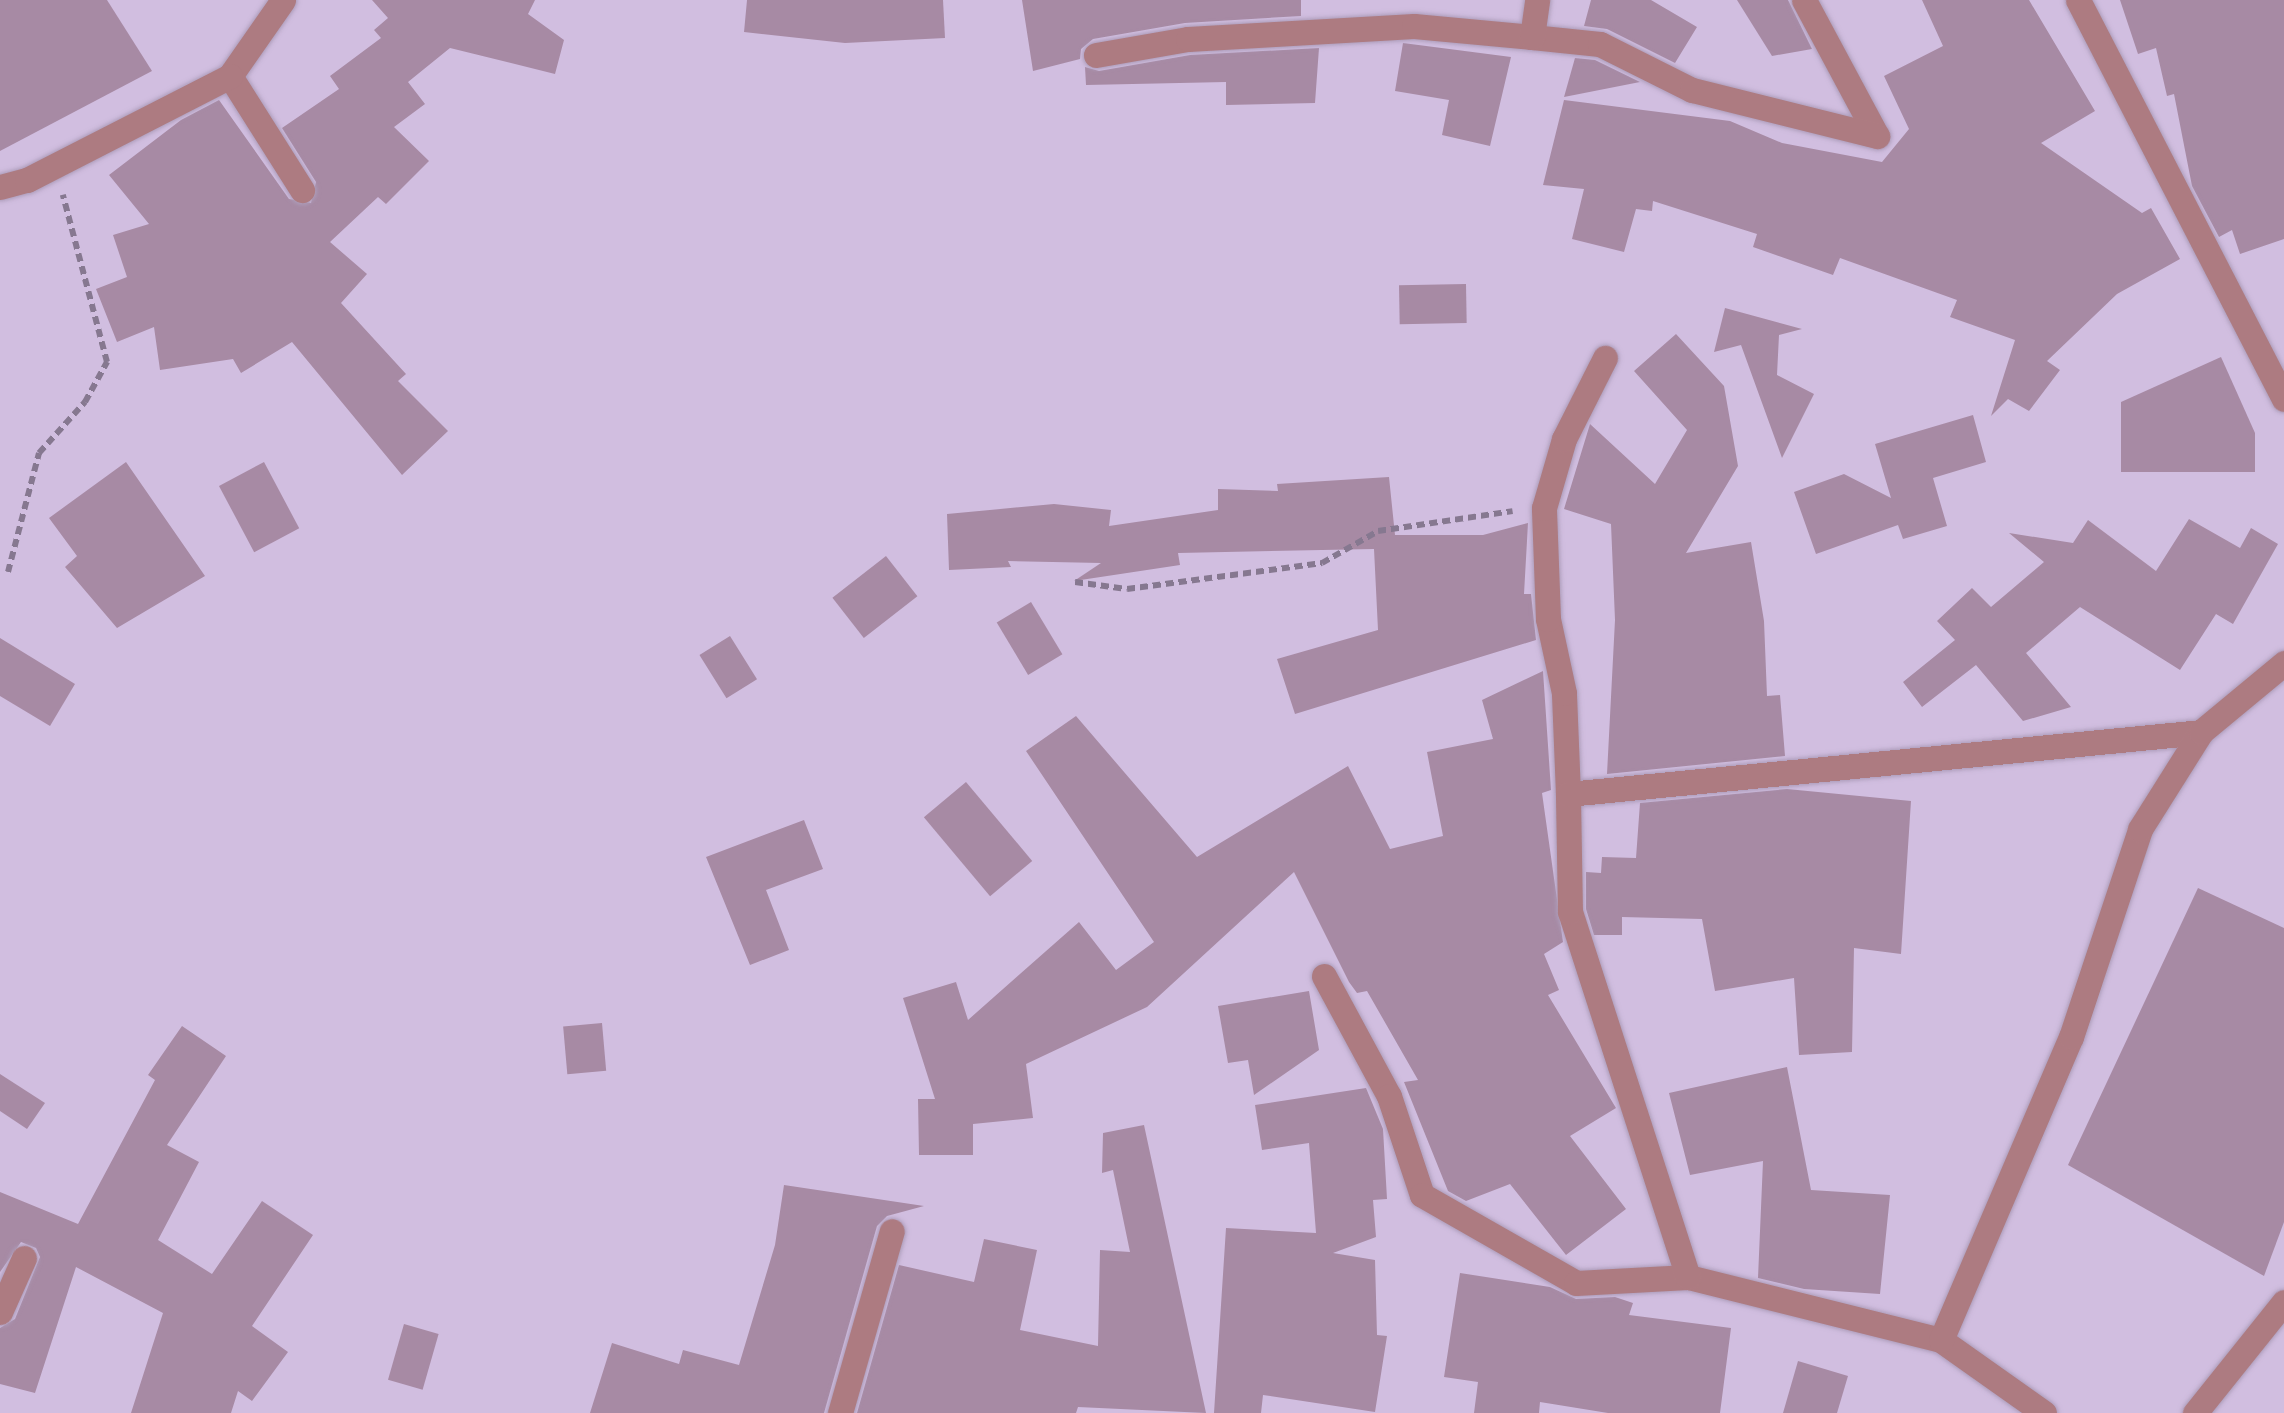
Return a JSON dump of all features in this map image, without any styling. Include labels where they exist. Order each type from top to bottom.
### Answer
[{"type":"street","points":[[0,186],[54,165],[230,76],[284,0]]},
{"type":"street","points":[[1532,37],[1536,0]]},
{"type":"street","points":[[1096,55],[1188,39],[1395,27],[1600,44],[1692,90],[1877,136],[1804,0]]},
{"type":"street","points":[[2078,0],[2284,400]]},
{"type":"street","points":[[230,76],[302,190]]},
{"type":"street","points":[[1605,358],[1564,439],[1544,508],[1548,620],[1564,693],[1570,912],[1688,1277]]},
{"type":"street","points":[[1941,1340],[2071,1037],[2140,828],[2201,732],[2284,663]]},
{"type":"street","points":[[1568,794],[2201,732]]},
{"type":"street","points":[[1324,976],[1389,1096],[1422,1195],[1576,1283],[1688,1277],[1941,1340],[2044,1413]]},
{"type":"street","points":[[840,1413],[892,1231]]},
{"type":"street","points":[[0,1312],[24,1258]]},
{"type":"street","points":[[2195,1413],[2284,1302]]},
{"type":"path","points":[[8,572],[40,452],[85,402],[107,362],[54,165]]},
{"type":"path","points":[[1076,582],[1127,589],[1322,563],[1378,531],[1440,517],[1544,508]]},
{"type":"building","points":[[0,0],[107,0],[152,71],[0,151]]},
{"type":"building","points":[[372,0],[535,0],[528,14],[564,40],[555,74],[450,48],[408,82],[425,104],[394,127],[429,161],[386,204],[378,197],[330,242],[367,274],[341,303],[406,374],[398,381],[448,431],[402,475],[292,342],[241,373],[233,359],[160,370],[154,327],[117,342],[96,289],[127,277],[113,235],[149,224],[109,175],[181,120],[219,100],[289,199],[311,203],[316,182],[282,128],[339,89],[330,76],[381,38],[374,30],[388,18]]},
{"type":"building","points":[[747,0],[943,0],[945,38],[845,43],[744,32]]},
{"type":"building","points":[[1022,0],[1301,0],[1301,16],[1185,23],[1093,39],[1081,49],[1080,59],[1033,71]]},
{"type":"building","points":[[1591,0],[1651,0],[1697,27],[1675,63],[1607,29],[1584,26]]},
{"type":"building","points":[[1737,0],[1788,0],[1812,49],[1772,56]]},
{"type":"building","points":[[1922,0],[2029,0],[2095,111],[2041,143],[2142,213],[2151,208],[2180,259],[2117,294],[2047,361],[2060,370],[2029,411],[2008,399],[1991,416],[2015,340],[1950,317],[1957,300],[1840,258],[1833,275],[1753,247],[1757,234],[1653,201],[1652,211],[1636,209],[1624,252],[1572,239],[1584,189],[1543,185],[1564,100],[1730,121],[1782,143],[1882,162],[1909,129],[1884,76],[1943,46]]},
{"type":"building","points":[[2120,0],[2284,0],[2284,239],[2240,254],[2232,230],[2219,237],[2192,186],[2174,94],[2167,96],[2156,48],[2138,54]]},
{"type":"building","points":[[1403,43],[1511,57],[1490,146],[1442,135],[1449,100],[1395,91]]},
{"type":"building","points":[[1319,48],[1315,103],[1226,105],[1226,82],[1086,85],[1085,67],[1099,71],[1190,55]]},
{"type":"building","points":[[1575,58],[1595,60],[1640,82],[1564,97]]},
{"type":"building","points":[[1466,284],[1467,323],[1400,324],[1399,285]]},
{"type":"building","points":[[1725,308],[1802,329],[1779,335],[1777,375],[1814,394],[1782,458],[1741,345],[1714,352]]},
{"type":"building","points":[[1676,334],[1724,386],[1738,466],[1686,553],[1751,542],[1764,621],[1767,696],[1780,695],[1785,756],[1607,774],[1615,620],[1611,524],[1564,509],[1590,424],[1655,484],[1687,430],[1634,371]]},
{"type":"building","points":[[2221,357],[2255,433],[2255,472],[2121,472],[2121,402]]},
{"type":"building","points":[[1973,415],[1986,462],[1933,478],[1947,526],[1903,539],[1898,525],[1816,554],[1794,492],[1844,474],[1891,498],[1875,444]]},
{"type":"building","points":[[126,462],[205,576],[117,628],[65,567],[77,556],[49,518]]},
{"type":"building","points":[[264,462],[299,528],[254,552],[219,486]]},
{"type":"building","points":[[1389,477],[1395,535],[1483,535],[1528,523],[1524,594],[1531,594],[1536,640],[1295,714],[1277,659],[1378,630],[1374,549],[1178,553],[1180,565],[1074,581],[1101,563],[1008,561],[1011,567],[949,570],[947,514],[1054,504],[1111,510],[1109,526],[1218,510],[1218,489],[1278,491],[1277,484]]},
{"type":"building","points":[[2189,519],[2240,548],[2251,528],[2278,544],[2233,624],[2216,614],[2180,670],[2080,607],[2026,653],[2071,707],[2023,721],[1976,665],[1922,707],[1903,682],[1955,640],[1937,621],[1972,588],[1991,607],[2044,562],[2009,533],[2073,543],[2088,520],[2156,571]]},
{"type":"building","points":[[886,556],[917,596],[864,638],[832,598]]},
{"type":"building","points":[[1031,602],[1062,654],[1028,675],[997,623]]},
{"type":"building","points":[[730,636],[757,679],[726,698],[699,655]]},
{"type":"building","points":[[0,638],[75,684],[50,726],[0,696]]},
{"type":"building","points":[[1543,671],[1551,790],[1542,793],[1563,942],[1544,954],[1559,990],[1548,995],[1616,1108],[1570,1136],[1626,1209],[1566,1255],[1510,1184],[1466,1201],[1448,1191],[1404,1082],[1418,1080],[1367,991],[1357,993],[1349,982],[1294,872],[1147,1007],[1026,1064],[1033,1118],[973,1124],[973,1155],[919,1155],[918,1099],[935,1099],[903,998],[956,982],[968,1020],[1079,922],[1116,970],[1154,942],[1026,751],[1076,716],[1197,857],[1348,766],[1390,849],[1443,836],[1427,752],[1493,739],[1482,700]]},
{"type":"building","points":[[966,782],[1032,861],[990,896],[924,817]]},
{"type":"building","points":[[1787,789],[1911,801],[1901,954],[1854,948],[1852,1052],[1799,1055],[1794,978],[1715,991],[1702,919],[1622,917],[1622,935],[1594,935],[1586,909],[1586,872],[1601,873],[1602,857],[1636,858],[1640,803]]},
{"type":"building","points":[[804,820],[823,869],[766,890],[789,950],[750,965],[706,857]]},
{"type":"building","points":[[2198,888],[2284,928],[2284,1222],[2264,1276],[2068,1165]]},
{"type":"building","points":[[1309,991],[1319,1050],[1254,1095],[1248,1060],[1228,1063],[1218,1006]]},
{"type":"building","points":[[602,1023],[606,1071],[567,1074],[563,1026]]},
{"type":"building","points":[[182,1026],[226,1056],[167,1145],[199,1162],[158,1240],[212,1274],[262,1201],[313,1235],[252,1326],[288,1352],[252,1401],[238,1391],[231,1413],[131,1413],[163,1313],[76,1267],[35,1393],[0,1384],[0,1328],[15,1319],[40,1257],[36,1248],[21,1242],[0,1272],[0,1192],[78,1224],[155,1080],[148,1075]]},
{"type":"building","points":[[1787,1067],[1811,1190],[1890,1195],[1880,1294],[1804,1289],[1758,1278],[1763,1161],[1690,1175],[1669,1093]]},
{"type":"building","points":[[0,1074],[45,1103],[27,1129],[0,1111]]},
{"type":"building","points":[[1366,1088],[1383,1129],[1387,1199],[1373,1200],[1376,1237],[1333,1253],[1375,1260],[1377,1335],[1387,1336],[1375,1412],[1263,1395],[1261,1413],[1214,1413],[1226,1228],[1316,1233],[1309,1143],[1262,1150],[1255,1105]]},
{"type":"building","points":[[1144,1125],[1206,1413],[1078,1407],[1076,1413],[857,1413],[899,1265],[974,1282],[984,1239],[1037,1250],[1020,1330],[1098,1346],[1100,1250],[1130,1252],[1113,1170],[1102,1173],[1103,1133]]},
{"type":"building","points":[[784,1185],[924,1206],[887,1216],[877,1226],[824,1413],[590,1413],[612,1343],[679,1364],[683,1350],[739,1365],[775,1245]]},
{"type":"building","points":[[1460,1273],[1550,1287],[1576,1299],[1615,1297],[1633,1303],[1629,1315],[1731,1328],[1720,1413],[1608,1413],[1540,1402],[1539,1413],[1474,1413],[1478,1382],[1444,1377]]},
{"type":"building","points":[[404,1324],[439,1334],[423,1390],[388,1380]]},
{"type":"building","points":[[1798,1361],[1848,1376],[1837,1413],[1783,1413]]}]
